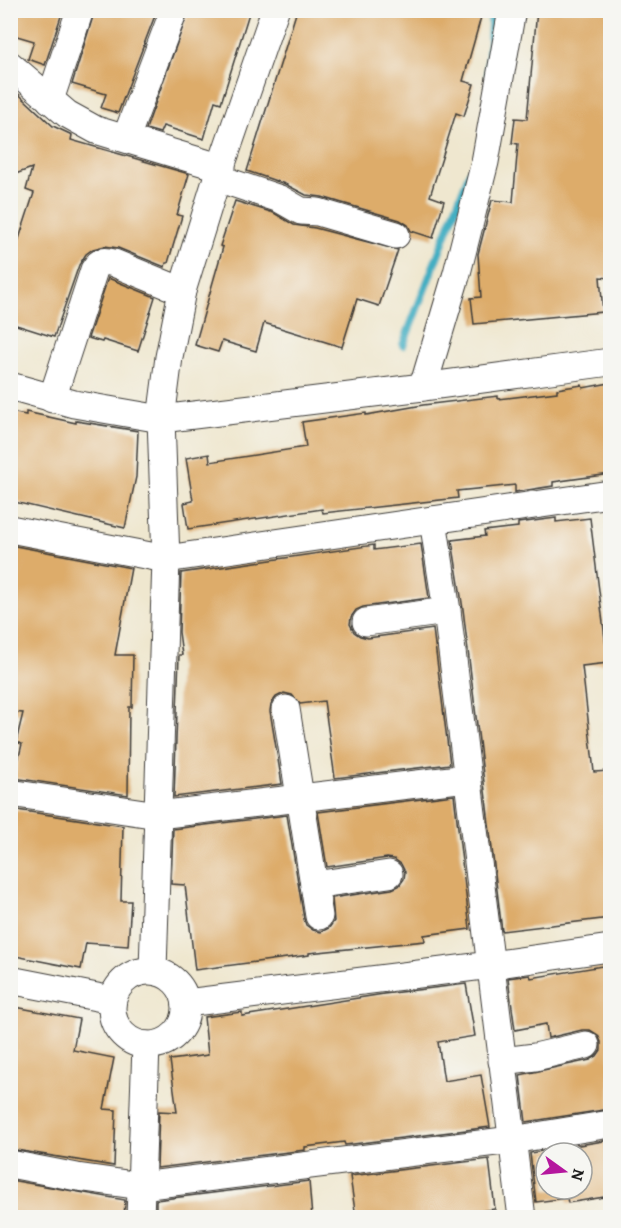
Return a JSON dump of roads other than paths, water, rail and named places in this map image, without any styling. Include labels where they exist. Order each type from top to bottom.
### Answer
[{"type":"street","points":[[50,100],[80,10]]},
{"type":"street","points":[[126,138],[174,10]]},
{"type":"street","points":[[423,387],[457,273],[485,162],[512,10]]},
{"type":"street","points":[[153,970],[166,559],[161,419],[169,357],[182,291],[269,12]]},
{"type":"street","points":[[10,65],[67,114],[96,129],[219,173],[280,199],[301,211],[318,212],[396,235]]},
{"type":"street","points":[[52,399],[94,270],[99,262],[104,260],[114,263],[182,291]]},
{"type":"street","points":[[10,386],[52,399],[161,419],[610,362]]},
{"type":"street","points":[[10,530],[166,559],[610,494]]},
{"type":"street","points":[[433,520],[447,611],[522,1218]]},
{"type":"street","points":[[366,622],[447,611]]},
{"type":"street","points":[[286,709],[320,916]]},
{"type":"street","points":[[10,793],[158,814],[467,778]]},
{"type":"street","points":[[314,885],[389,874]]},
{"type":"street","points":[[186,1003],[610,948]]},
{"type":"street","points":[[153,970],[165,973],[175,981],[186,1003],[186,1014],[183,1024],[168,1041],[146,1046],[134,1043],[123,1035],[112,1013],[112,1000],[116,989],[123,981],[142,971],[153,970]]},
{"type":"street","points":[[10,980],[112,1000]]},
{"type":"street","points":[[502,1061],[535,1057],[586,1045]]},
{"type":"street","points":[[140,1218],[146,1046]]},
{"type":"street","points":[[10,1164],[77,1177],[141,1185],[512,1140],[610,1125]]},
{"type":"waterway","points":[[488,73],[492,10]]},
{"type":"waterway","points":[[403,345],[470,172]]}]
